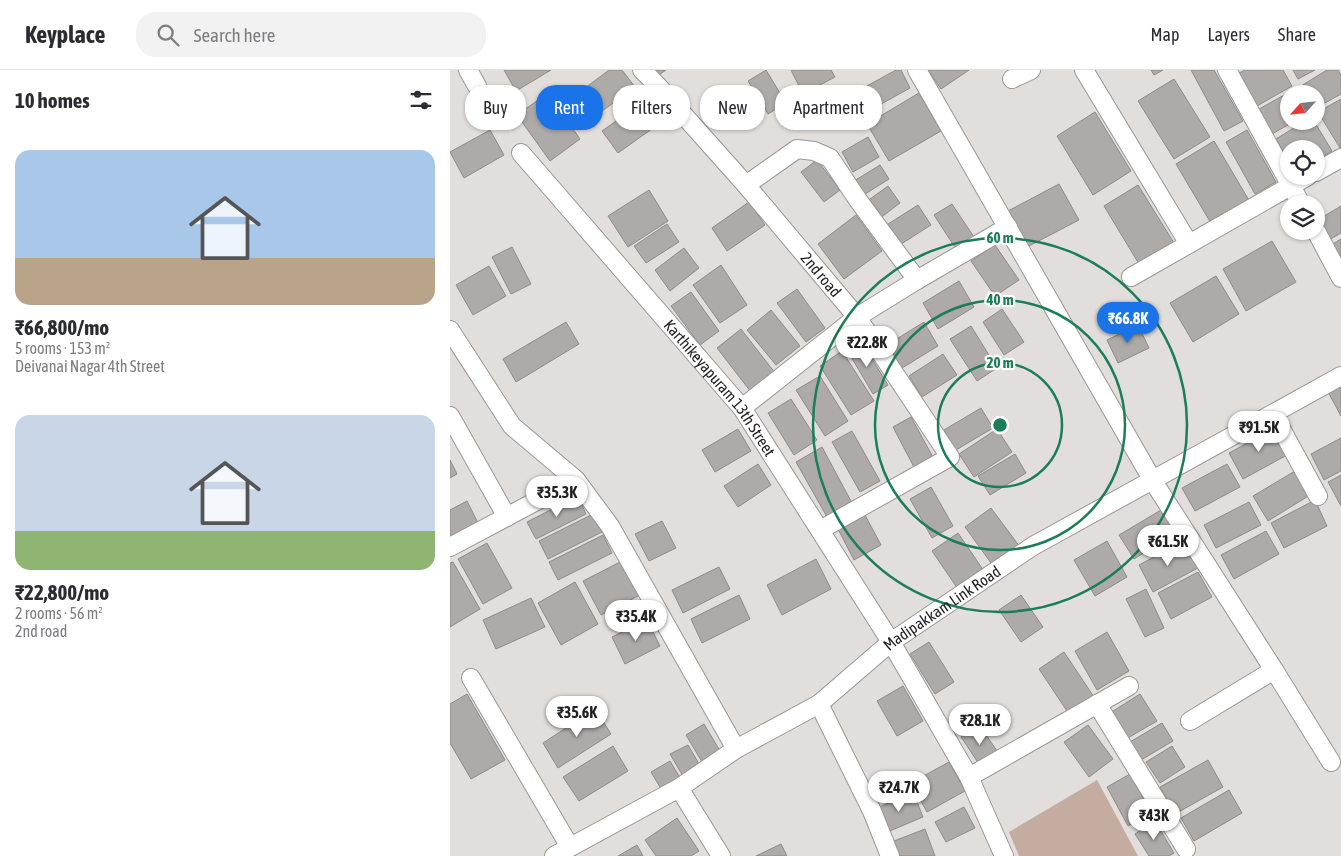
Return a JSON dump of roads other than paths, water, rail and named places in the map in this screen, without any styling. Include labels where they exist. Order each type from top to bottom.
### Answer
[{"type":"street","points":[[468,70],[476,85]]},
{"type":"street","name":"2nd road","points":[[642,70],[746,185],[857,317],[950,457],[820,530]]},
{"type":"street","points":[[917,70],[1153,481],[1331,762]]},
{"type":"street","points":[[1012,78],[1031,70]]},
{"type":"street","points":[[1084,70],[1189,244]]},
{"type":"street","points":[[1227,70],[1296,195]]},
{"type":"street","points":[[746,185],[797,149],[814,152],[830,158],[916,280]]},
{"type":"street","name":"Karthikeyapuram 13th Street","points":[[521,153],[742,408],[891,642],[969,778],[1004,856]]},
{"type":"street","points":[[1325,167],[1341,158]]},
{"type":"street","points":[[1131,277],[1291,186]]},
{"type":"street","points":[[742,408],[857,317],[916,280],[1008,227]]},
{"type":"street","points":[[1321,240],[1341,278]]},
{"type":"street","points":[[450,330],[512,426],[576,480],[610,526],[736,749]]},
{"type":"street","name":"Madipakkam Link Road","points":[[562,852],[680,788],[736,749],[819,704],[891,642],[1033,546],[1341,376]]},
{"type":"street","points":[[1273,414],[1318,496]]},
{"type":"street","points":[[450,416],[507,517]]},
{"type":"street","points":[[450,548],[576,480]]},
{"type":"street","points":[[1190,721],[1274,670]]},
{"type":"street","points":[[471,678],[562,852]]},
{"type":"street","points":[[969,778],[1128,686]]},
{"type":"street","points":[[819,704],[872,811],[890,856]]},
{"type":"street","points":[[1097,704],[1186,849]]},
{"type":"street","points":[[680,788],[721,856]]}]
